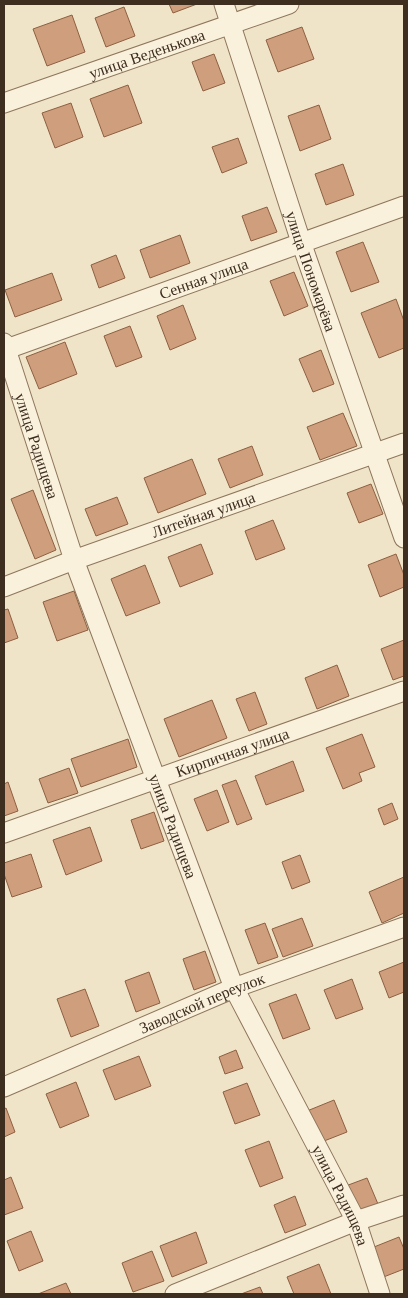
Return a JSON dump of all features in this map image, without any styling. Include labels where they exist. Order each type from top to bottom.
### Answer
[{"type":"street","name":"улица Пономарёва","points":[[224,4],[301,242],[404,538]]},
{"type":"street","name":"улица Веденькова","points":[[4,103],[289,4]]},
{"type":"street","name":"Сенная улица","points":[[4,347],[404,206]]},
{"type":"street","name":"улица Радищева","points":[[4,347],[74,560],[158,780],[234,988],[356,1221],[380,1294]]},
{"type":"street","name":"Литейная улица","points":[[4,587],[74,560],[404,443]]},
{"type":"street","name":"Кирпичная улица","points":[[4,833],[158,780],[404,691]]},
{"type":"street","name":"Заводской переулок","points":[[4,1088],[234,988],[404,927]]},
{"type":"street","points":[[176,1294],[356,1221],[404,1204]]},
{"type":"building","points":[[169,4],[197,4],[173,13]]},
{"type":"building","points":[[124,7],[135,36],[106,47],[95,18]]},
{"type":"building","points":[[72,15],[85,52],[47,66],[33,29]]},
{"type":"building","points":[[302,27],[314,59],[278,72],[266,40]]},
{"type":"building","points":[[214,54],[225,83],[203,91],[192,62]]},
{"type":"building","points":[[128,85],[142,123],[104,137],[90,99]]},
{"type":"building","points":[[71,103],[83,137],[55,148],[42,113]]},
{"type":"building","points":[[319,105],[331,139],[300,151],[288,116]]},
{"type":"building","points":[[238,138],[247,163],[222,173],[212,147]]},
{"type":"building","points":[[343,164],[354,195],[326,205],[315,174]]},
{"type":"building","points":[[267,207],[277,232],[251,241],[242,216]]},
{"type":"building","points":[[180,235],[190,263],[150,278],[140,250]]},
{"type":"building","points":[[363,242],[379,282],[351,292],[336,252]]},
{"type":"building","points":[[116,255],[125,278],[99,288],[91,265]]},
{"type":"building","points":[[294,272],[308,306],[284,316],[270,281]]},
{"type":"building","points":[[52,273],[62,300],[15,317],[5,290]]},
{"type":"building","points":[[396,299],[404,321],[404,348],[379,358],[361,313]]},
{"type":"building","points":[[183,305],[196,339],[170,350],[157,316]]},
{"type":"building","points":[[130,326],[142,357],[116,367],[104,336]]},
{"type":"building","points":[[65,342],[77,374],[39,389],[26,357]]},
{"type":"building","points":[[321,350],[334,384],[313,392],[299,359]]},
{"type":"building","points":[[343,413],[357,446],[320,460],[307,427]]},
{"type":"building","points":[[252,446],[263,475],[230,488],[218,459]]},
{"type":"building","points":[[192,459],[206,494],[158,513],[144,478]]},
{"type":"building","points":[[371,484],[383,514],[359,523],[347,493]]},
{"type":"building","points":[[33,490],[56,550],[35,559],[11,499]]},
{"type":"building","points":[[117,497],[128,524],[96,536],[85,509]]},
{"type":"building","points":[[273,520],[285,549],[256,560],[245,531]]},
{"type":"building","points":[[201,544],[213,574],[180,587],[168,557]]},
{"type":"building","points":[[396,554],[404,575],[404,587],[380,597],[368,565]]},
{"type":"building","points":[[145,565],[160,603],[126,616],[111,579]]},
{"type":"building","points":[[74,591],[88,630],[57,641],[43,602]]},
{"type":"building","points":[[8,609],[18,638],[4,643],[4,610]]},
{"type":"building","points":[[404,640],[404,676],[393,680],[381,649]]},
{"type":"building","points":[[337,665],[349,696],[317,709],[305,678]]},
{"type":"building","points":[[255,692],[267,724],[249,731],[236,699]]},
{"type":"building","points":[[212,700],[227,738],[179,757],[164,719]]},
{"type":"building","points":[[362,734],[375,767],[359,773],[362,781],[343,789],[326,748]]},
{"type":"building","points":[[128,739],[137,767],[81,787],[71,759]]},
{"type":"building","points":[[293,761],[304,791],[266,805],[255,776]]},
{"type":"building","points":[[69,768],[78,793],[48,803],[39,779]]},
{"type":"building","points":[[236,780],[252,819],[237,825],[222,785]]},
{"type":"building","points":[[8,782],[18,811],[4,816],[4,784]]},
{"type":"building","points":[[217,790],[229,822],[207,831],[194,799]]},
{"type":"building","points":[[392,803],[398,819],[384,825],[378,809]]},
{"type":"building","points":[[154,812],[164,841],[141,849],[131,820]]},
{"type":"building","points":[[90,827],[102,861],[66,875],[53,840]]},
{"type":"building","points":[[31,854],[42,887],[12,897],[4,874],[4,863]]},
{"type":"building","points":[[300,855],[310,882],[292,889],[282,862]]},
{"type":"building","points":[[404,877],[404,913],[382,923],[369,892]]},
{"type":"building","points":[[302,918],[313,946],[283,957],[272,929]]},
{"type":"building","points":[[265,923],[278,957],[258,964],[245,930]]},
{"type":"building","points":[[205,951],[216,982],[194,990],[183,959]]},
{"type":"building","points":[[404,962],[404,992],[389,998],[379,972]]},
{"type":"building","points":[[149,972],[160,1003],[136,1012],[125,981]]},
{"type":"building","points":[[352,979],[363,1009],[336,1019],[324,990]]},
{"type":"building","points":[[85,989],[99,1026],[71,1037],[57,999]]},
{"type":"building","points":[[296,994],[310,1029],[283,1039],[269,1004]]},
{"type":"building","points":[[236,1050],[243,1068],[225,1074],[219,1057]]},
{"type":"building","points":[[139,1056],[151,1086],[115,1100],[103,1070]]},
{"type":"building","points":[[76,1082],[89,1116],[60,1128],[46,1094]]},
{"type":"building","points":[[247,1083],[260,1115],[235,1124],[223,1092]]},
{"type":"building","points":[[334,1100],[347,1132],[319,1143],[307,1111]]},
{"type":"building","points":[[6,1108],[15,1132],[4,1137],[4,1109]]},
{"type":"building","points":[[269,1141],[283,1178],[260,1187],[245,1150]]},
{"type":"building","points":[[11,1177],[23,1208],[4,1215],[4,1180]]},
{"type":"building","points":[[367,1178],[378,1204],[346,1217],[335,1190]]},
{"type":"building","points":[[295,1196],[306,1225],[285,1233],[274,1205]]},
{"type":"building","points":[[31,1231],[43,1261],[19,1271],[7,1241]]},
{"type":"building","points":[[196,1232],[207,1263],[172,1277],[160,1246]]},
{"type":"building","points":[[399,1237],[404,1249],[404,1269],[381,1278],[369,1249]]},
{"type":"building","points":[[152,1251],[164,1281],[133,1292],[122,1263]]},
{"type":"building","points":[[319,1264],[331,1294],[294,1294],[287,1277]]},
{"type":"building","points":[[66,1283],[71,1294],[38,1294]]},
{"type":"building","points":[[260,1287],[263,1294],[241,1294]]}]
